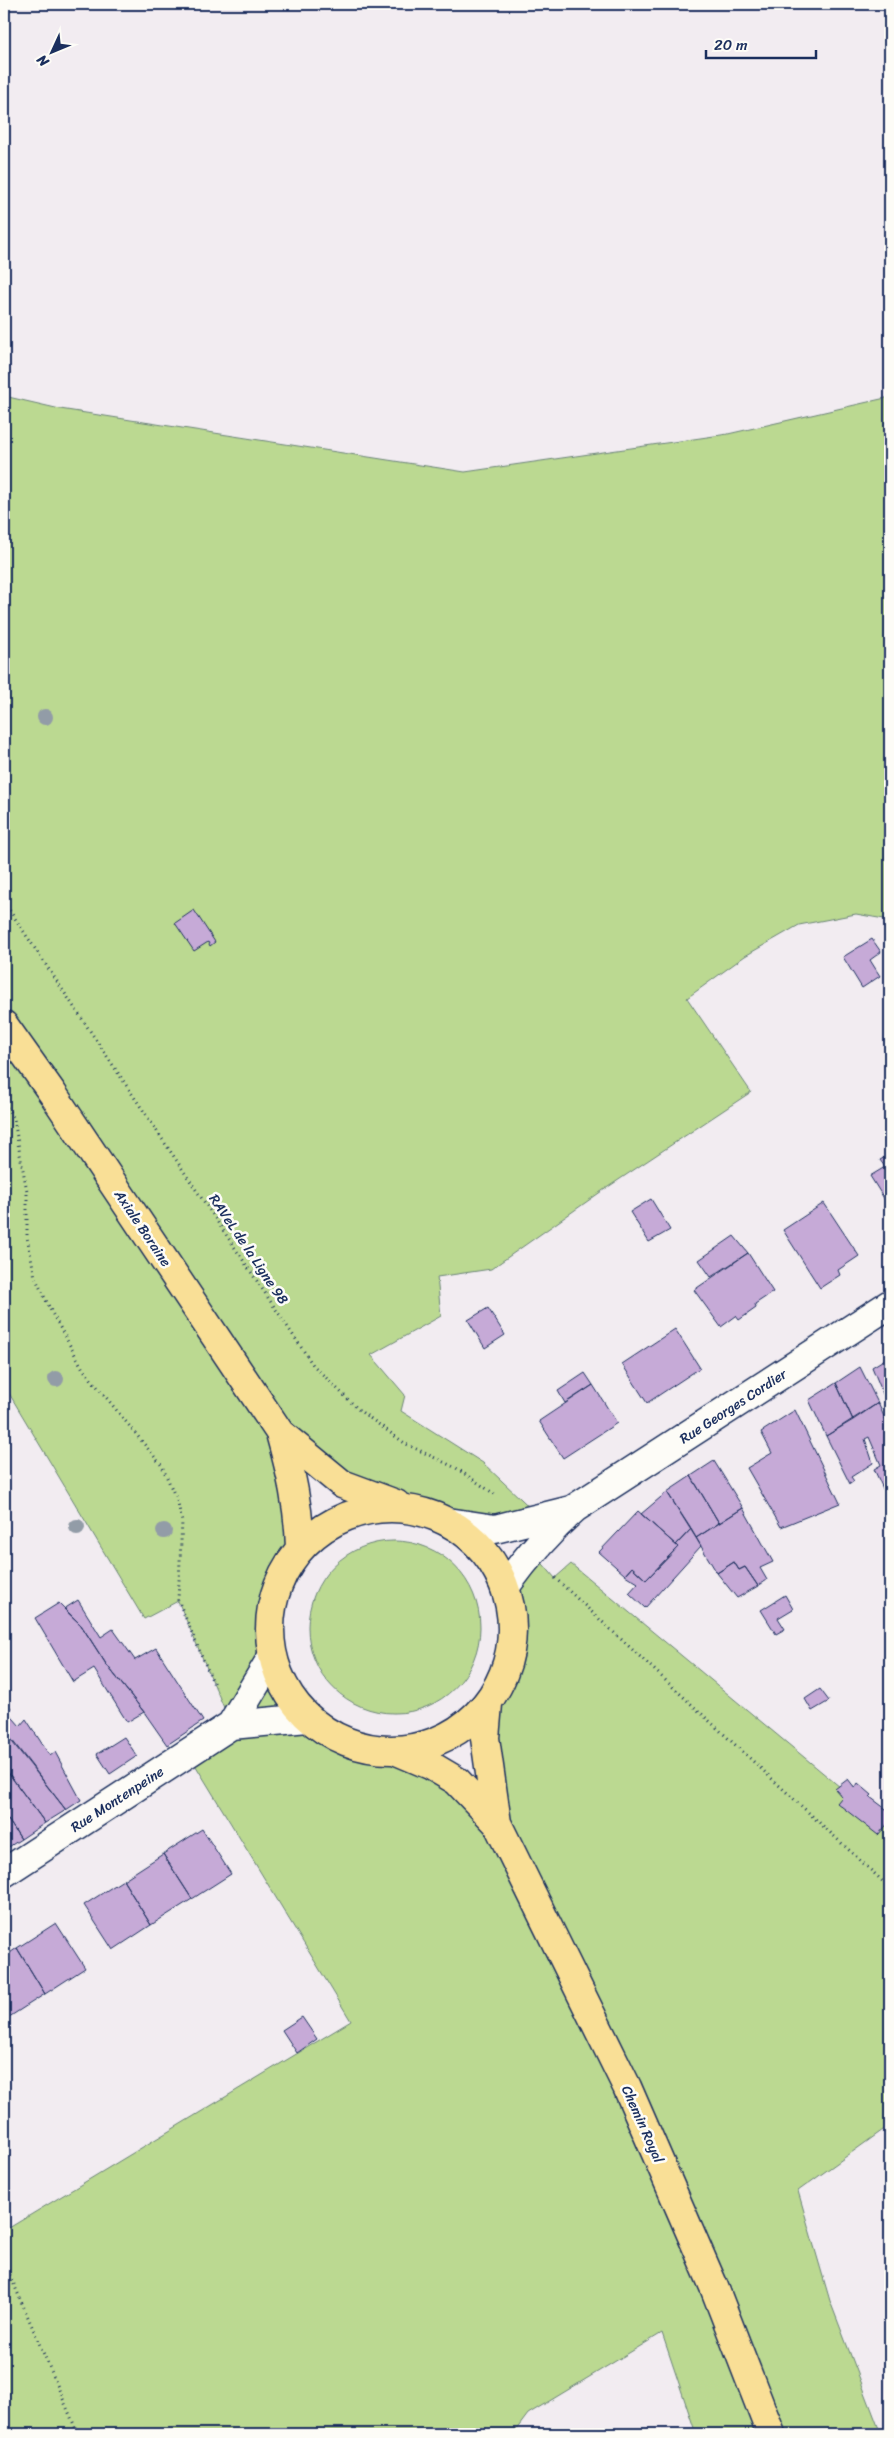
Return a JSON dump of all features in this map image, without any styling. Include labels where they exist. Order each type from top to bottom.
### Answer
[{"type":"main road","name":"Axiale Boraine","points":[[4,1025],[53,1094],[280,1433],[342,1484],[369,1496],[422,1512]]},
{"type":"main road","name":"Axiale Boraine","points":[[280,1433],[293,1477],[299,1515],[300,1548]]},
{"type":"main road","points":[[388,1508],[422,1512],[448,1522],[472,1539],[491,1561],[505,1587],[512,1617],[511,1648],[503,1677],[488,1704],[463,1728],[432,1744],[398,1751],[365,1748],[334,1736],[308,1718],[286,1690],[272,1656],[270,1618],[280,1581],[300,1548],[326,1527],[356,1513],[388,1508]]},
{"type":"main road","name":"Chemin Royal","points":[[488,1704],[486,1738],[497,1822]]},
{"type":"main road","name":"Chemin Royal","points":[[398,1751],[430,1765],[457,1781],[497,1822],[627,2087],[714,2287],[771,2434]]},
{"type":"street","name":"Rue Georges Cordier","points":[[505,1587],[532,1550],[575,1508],[890,1304]]},
{"type":"street","name":"Rue Georges Cordier","points":[[448,1522],[494,1529],[575,1508]]},
{"type":"street","name":"Rue Montenpeine","points":[[4,1873],[231,1725],[272,1656]]},
{"type":"street","name":"Rue Montenpeine","points":[[231,1725],[308,1718]]},
{"type":"path","name":"RAVeL de la Ligne 98","points":[[4,902],[313,1365],[360,1411],[406,1444],[456,1468],[506,1501],[520,1523]]},
{"type":"path","points":[[4,1104],[14,1119],[27,1191],[27,1237],[35,1278],[83,1369],[162,1466],[178,1503],[182,1522],[178,1600],[231,1725]]},
{"type":"path","points":[[532,1550],[555,1578],[890,1888]]},
{"type":"path","points":[[4,2260],[78,2434]]},
{"type":"green space","points":[[4,396],[60,409],[465,472],[728,434],[890,397],[890,920],[856,914],[799,925],[745,956],[687,998],[751,1092],[602,1191],[491,1269],[437,1277],[441,1316],[371,1355],[405,1395],[401,1411],[483,1463],[541,1518],[448,1522],[369,1496],[280,1433],[300,1548],[280,1581],[270,1618],[273,1657],[286,1690],[308,1718],[334,1736],[365,1748],[397,1751],[496,1822],[488,1704],[503,1677],[511,1648],[512,1617],[505,1587],[532,1551],[555,1578],[571,1564],[875,1816],[890,1820],[890,2125],[798,2191],[830,2301],[881,2434],[696,2434],[662,2333],[528,2414],[513,2434],[4,2434],[4,2267],[6,2265],[4,2261],[4,2231],[351,2021],[188,1753],[231,1724],[178,1601],[144,1619],[4,1385]]},
{"type":"green space","points":[[386,1541],[402,1541],[435,1551],[455,1566],[470,1586],[478,1610],[480,1627],[478,1644],[470,1668],[455,1688],[435,1703],[419,1709],[402,1713],[386,1713],[353,1703],[328,1682],[318,1668],[312,1652],[308,1635],[308,1619],[318,1586],[339,1561],[353,1551],[369,1545]]},
{"type":"building","points":[[194,910],[215,942],[210,946],[208,942],[194,951],[175,923]]},
{"type":"building","points":[[872,939],[881,952],[870,960],[880,976],[862,988],[843,957]]},
{"type":"building","points":[[890,1154],[890,1208],[870,1176],[885,1167],[880,1160]]},
{"type":"building","points":[[651,1199],[670,1230],[649,1242],[630,1212]]},
{"type":"building","points":[[824,1203],[859,1256],[838,1270],[840,1275],[820,1288],[783,1230]]},
{"type":"building","points":[[734,1236],[748,1253],[711,1277],[699,1260]]},
{"type":"building","points":[[748,1253],[773,1292],[755,1304],[756,1308],[739,1320],[736,1316],[721,1327],[694,1290]]},
{"type":"building","points":[[488,1308],[505,1335],[485,1348],[468,1320]]},
{"type":"building","points":[[675,1329],[700,1368],[647,1403],[622,1364]]},
{"type":"building","points":[[890,1356],[890,1405],[888,1406],[872,1367]]},
{"type":"building","points":[[860,1367],[878,1403],[853,1420],[836,1383]]},
{"type":"building","points":[[585,1373],[593,1385],[565,1403],[558,1391]]},
{"type":"building","points":[[836,1383],[853,1420],[826,1436],[809,1400]]},
{"type":"building","points":[[593,1385],[617,1423],[563,1458],[539,1421]]},
{"type":"building","points":[[878,1403],[890,1430],[890,1504],[874,1469],[881,1465],[869,1437],[865,1439],[873,1463],[851,1477],[854,1481],[850,1484],[826,1436]]},
{"type":"building","points":[[795,1410],[840,1503],[781,1527],[747,1468],[772,1453],[761,1432]]},
{"type":"building","points":[[714,1461],[743,1508],[719,1523],[691,1476]]},
{"type":"building","points":[[691,1476],[719,1523],[696,1538],[667,1492]]},
{"type":"building","points":[[667,1492],[691,1529],[676,1545],[641,1514]]},
{"type":"building","points":[[743,1508],[773,1562],[760,1568],[767,1580],[758,1586],[745,1567],[739,1570],[734,1562],[717,1573],[696,1538]]},
{"type":"building","points":[[638,1511],[678,1547],[646,1580],[632,1567],[625,1575],[599,1552]]},
{"type":"building","points":[[691,1529],[701,1546],[645,1608],[629,1593],[638,1583],[625,1575],[632,1567],[646,1580],[678,1547],[676,1545]]},
{"type":"building","points":[[734,1562],[739,1570],[745,1567],[758,1586],[737,1598],[717,1573]]},
{"type":"building","points":[[785,1595],[793,1609],[778,1618],[785,1629],[776,1634],[761,1610]]},
{"type":"building","points":[[78,1600],[101,1637],[113,1629],[135,1660],[156,1648],[203,1721],[167,1745],[106,1664],[81,1625],[64,1609]]},
{"type":"building","points":[[59,1603],[81,1625],[106,1664],[144,1712],[127,1722],[94,1669],[73,1682],[35,1618]]},
{"type":"building","points":[[820,1689],[829,1701],[812,1711],[805,1699]]},
{"type":"building","points":[[4,1700],[11,1708],[7,1711],[20,1726],[26,1719],[50,1756],[55,1752],[81,1800],[66,1810],[4,1729]]},
{"type":"building","points":[[8,1735],[66,1810],[45,1823],[4,1767],[4,1739]]},
{"type":"building","points":[[124,1737],[137,1756],[110,1774],[97,1754]]},
{"type":"building","points":[[4,1767],[45,1823],[21,1839],[4,1814]]},
{"type":"building","points":[[848,1779],[855,1788],[858,1783],[872,1795],[870,1797],[890,1812],[890,1821],[878,1835],[837,1803],[842,1797],[835,1789]]},
{"type":"building","points":[[4,1814],[21,1839],[4,1850]]},
{"type":"building","points":[[202,1829],[231,1874],[192,1899],[163,1854]]},
{"type":"building","points":[[163,1854],[192,1899],[151,1925],[123,1880]]},
{"type":"building","points":[[123,1880],[151,1925],[113,1950],[84,1905]]},
{"type":"building","points":[[56,1923],[85,1968],[45,1994],[17,1948]]},
{"type":"building","points":[[17,1948],[45,1994],[6,2019],[4,2016],[4,1957]]},
{"type":"building","points":[[302,2017],[317,2039],[297,2053],[282,2030]]}]
